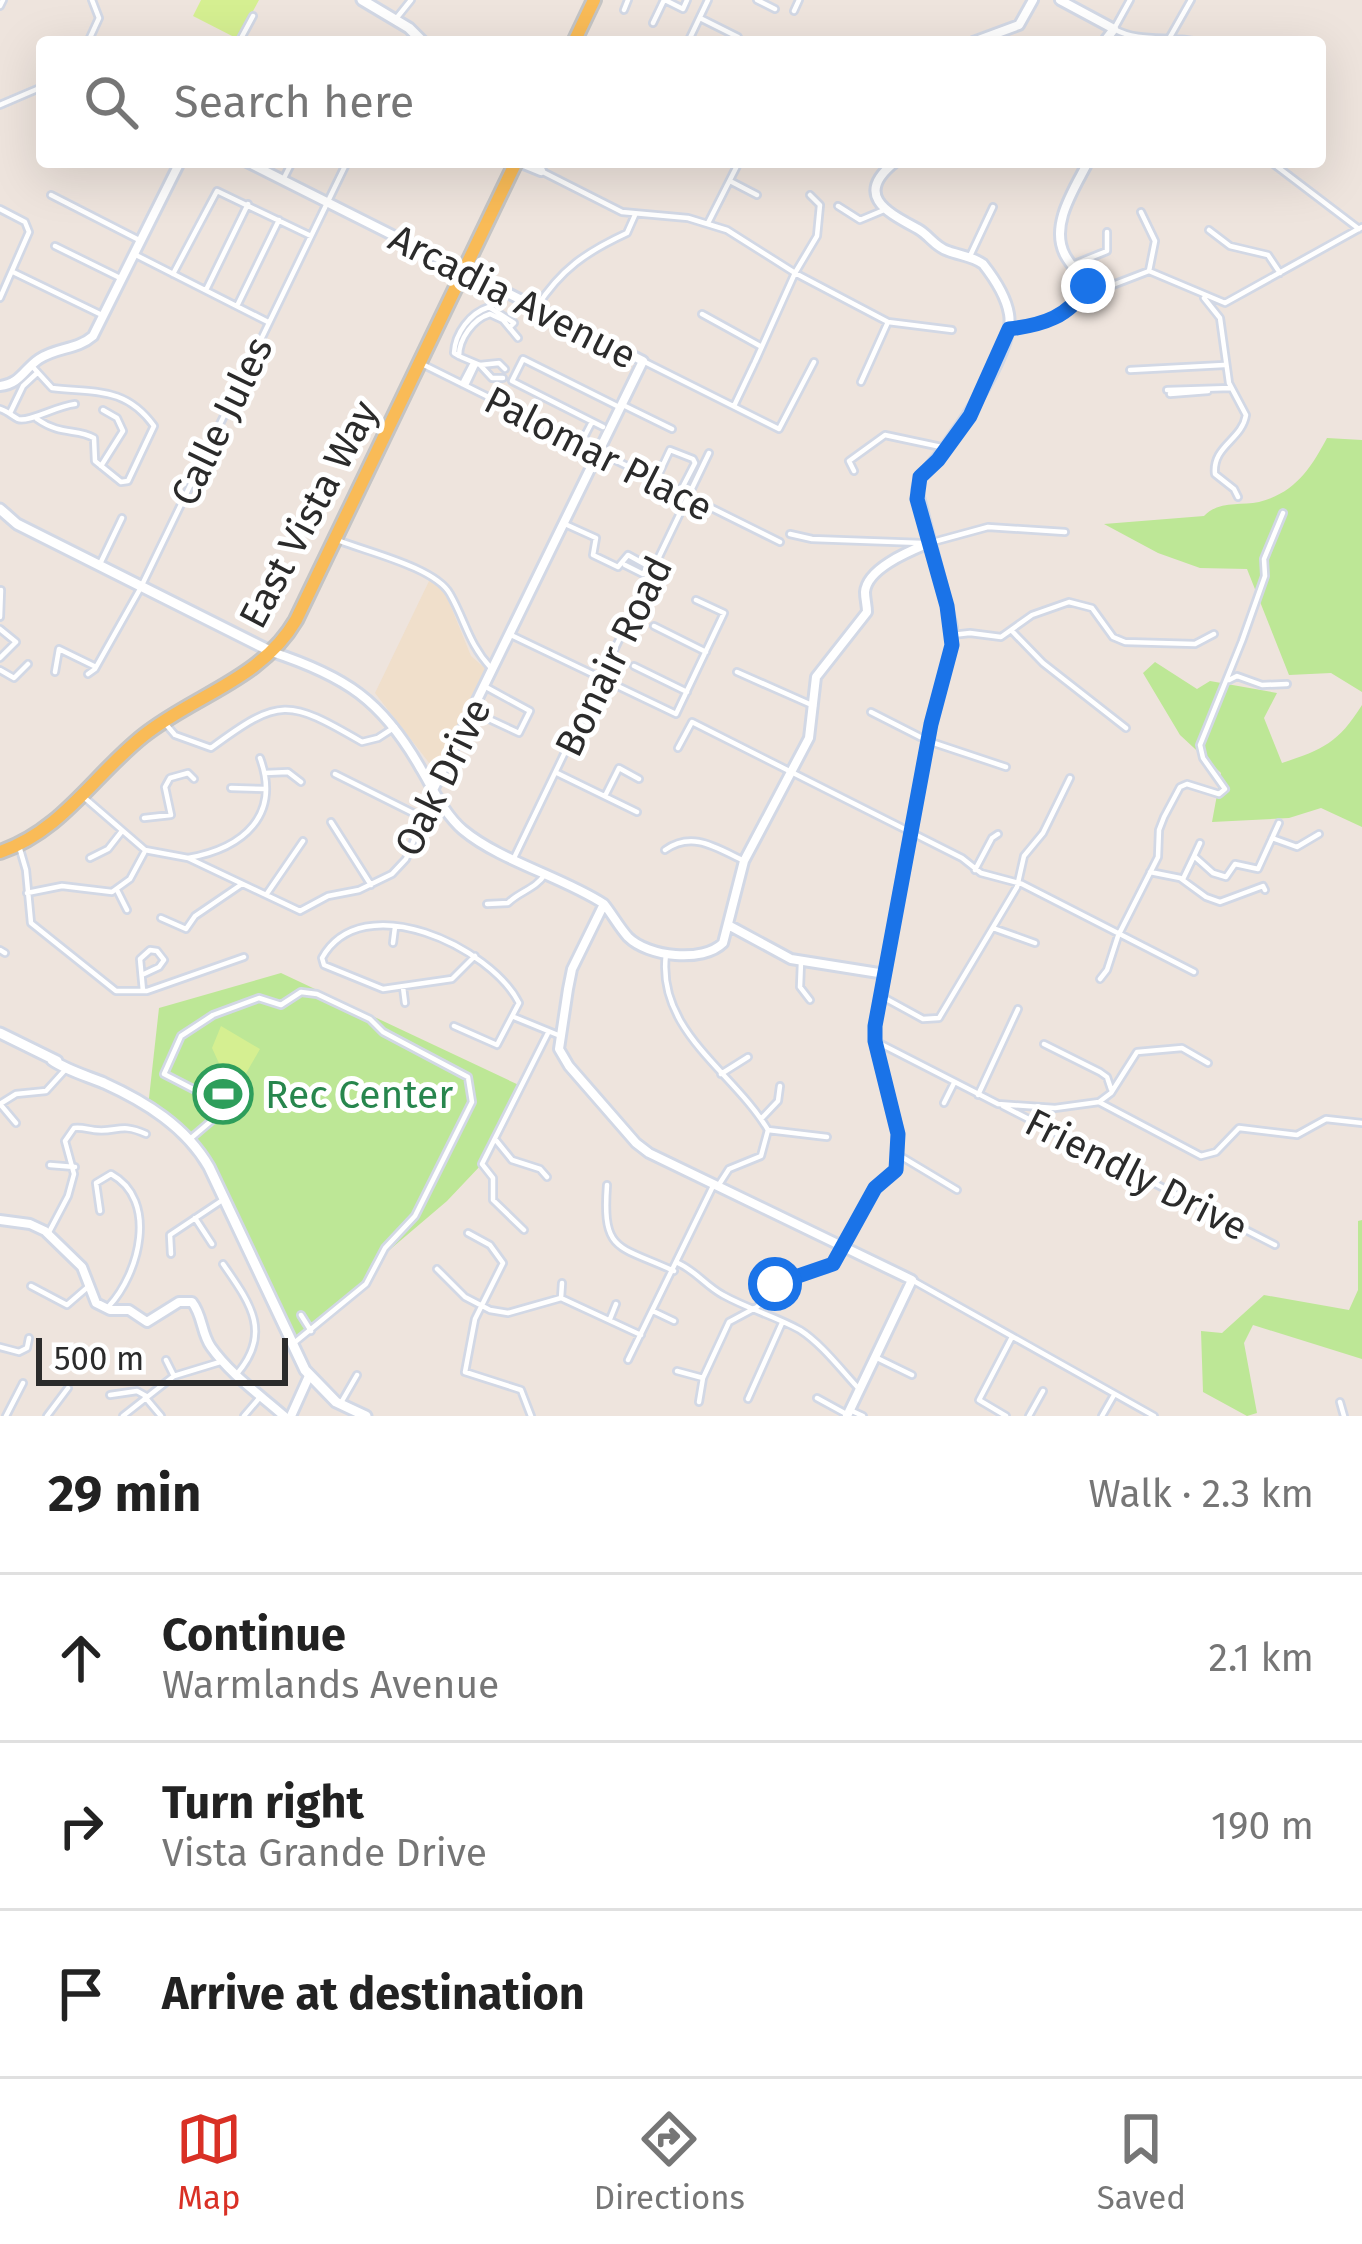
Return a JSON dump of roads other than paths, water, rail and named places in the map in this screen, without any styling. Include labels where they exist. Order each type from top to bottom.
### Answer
[{"type":"main road","points":[[362,0],[415,36]]},
{"type":"main road","points":[[577,36],[594,0]]},
{"type":"main road","name":"East Vista Way","points":[[0,853],[59,820],[139,739],[239,678],[272,652],[293,625],[515,168]]},
{"type":"main road","points":[[0,513],[16,530],[272,652]]},
{"type":"main road","points":[[0,513],[140,589]]},
{"type":"main road","points":[[0,1033],[122,1092],[170,1120],[190,1138],[209,1167],[309,1376],[340,1405],[366,1416]]},
{"type":"street","points":[[91,36],[100,18],[92,0]]},
{"type":"street","points":[[395,20],[411,0]]},
{"type":"street","points":[[624,10],[628,0]]},
{"type":"street","points":[[652,23],[664,0],[683,9],[687,0]]},
{"type":"street","points":[[691,36],[708,0]]},
{"type":"street","points":[[757,0],[775,9]]},
{"type":"street","points":[[794,10],[799,0]]},
{"type":"street","points":[[989,36],[1019,25],[1033,0]]},
{"type":"street","points":[[1060,0],[1132,36]]},
{"type":"street","points":[[1109,36],[1130,0]]},
{"type":"street","points":[[1170,36],[1191,0]]},
{"type":"street","points":[[242,36],[253,16]]},
{"type":"street","points":[[700,18],[736,36]]},
{"type":"street","points":[[0,105],[36,90]]},
{"type":"street","points":[[10,412],[34,369],[49,353],[85,343],[104,316],[177,168]]},
{"type":"street","name":"Arcadia Avenue","points":[[260,168],[779,429],[814,362]]},
{"type":"street","points":[[283,180],[289,168]]},
{"type":"street","name":"Calle Jules","points":[[88,674],[140,589],[344,168]]},
{"type":"street","points":[[533,168],[635,215],[708,223],[888,322],[952,330]]},
{"type":"street","points":[[708,223],[736,168]]},
{"type":"street","points":[[699,1402],[703,1378],[729,1322],[757,1307],[777,1282],[827,1269],[875,1188],[896,1170],[898,1134],[875,1041],[928,741],[952,635],[917,490],[920,477],[970,416],[1009,329],[1009,313],[983,264],[942,249],[884,210],[878,182],[890,168]]},
{"type":"street","points":[[1085,168],[1066,206],[1061,248],[1088,284],[1110,286],[1150,271],[1225,303],[1361,228],[1279,168]]},
{"type":"street","points":[[730,181],[758,195]]},
{"type":"street","points":[[172,274],[214,193],[224,192],[311,236]]},
{"type":"street","points":[[51,195],[141,241]]},
{"type":"street","points":[[734,406],[817,236],[820,205],[811,195]]},
{"type":"street","points":[[206,290],[248,204]]},
{"type":"street","points":[[838,206],[860,220],[884,210]]},
{"type":"street","points":[[970,256],[993,208]]},
{"type":"street","points":[[0,209],[25,222],[29,232],[0,298]]},
{"type":"street","points":[[1141,212],[1155,241],[1150,271]]},
{"type":"street","points":[[536,308],[578,257],[627,233],[635,215]]},
{"type":"street","points":[[237,306],[279,220]]},
{"type":"street","points":[[1209,230],[1230,246],[1268,255],[1280,273]]},
{"type":"street","points":[[1072,265],[1107,251],[1107,232]]},
{"type":"street","points":[[55,246],[122,279]]},
{"type":"street","points":[[134,254],[269,322]]},
{"type":"street","points":[[13,272],[104,316]]},
{"type":"street","points":[[0,275],[9,280]]},
{"type":"street","points":[[1009,329],[1036,326],[1061,315],[1080,299],[1088,284]]},
{"type":"street","points":[[1199,294],[1220,318],[1231,388],[1246,420],[1216,455],[1214,471],[1238,497]]},
{"type":"street","points":[[503,378],[492,378],[453,348],[476,311],[489,307],[514,323],[510,327],[518,338]]},
{"type":"street","points":[[702,314],[762,347]]},
{"type":"street","points":[[861,382],[888,322]]},
{"type":"street","points":[[603,427],[512,381],[523,359],[672,429]]},
{"type":"street","name":"Oak Drive","points":[[82,795],[145,850],[188,859],[300,911],[328,896],[371,885],[401,866],[644,361]]},
{"type":"street","name":"Palomar Place","points":[[419,363],[780,542]]},
{"type":"street","points":[[476,364],[499,363],[505,369]]},
{"type":"street","points":[[464,385],[476,364]]},
{"type":"street","points":[[1130,370],[1225,364]]},
{"type":"street","points":[[0,386],[13,384],[34,369]]},
{"type":"street","points":[[0,409],[19,419],[37,419],[63,433],[87,434],[94,438],[92,453],[101,466],[121,482],[128,481],[154,424],[112,394],[92,388],[56,389],[34,369]]},
{"type":"street","points":[[1168,392],[1231,388]]},
{"type":"street","points":[[37,419],[46,409],[74,404]]},
{"type":"street","points":[[101,466],[123,431],[117,418],[103,410]]},
{"type":"street","points":[[580,444],[592,422]]},
{"type":"street","points":[[854,471],[853,455],[886,435],[946,448]]},
{"type":"street","points":[[655,482],[670,450],[693,459],[679,494]]},
{"type":"street","name":"Bonair Road","points":[[514,858],[710,453]]},
{"type":"street","points":[[1100,979],[1160,850],[1159,830],[1180,788],[1197,786],[1219,794],[1226,790],[1199,750],[1265,576],[1268,545],[1283,513]]},
{"type":"street","name":"Calle Jules","points":[[99,566],[122,518]]},
{"type":"street","points":[[565,524],[596,538],[593,555],[618,567],[622,564]]},
{"type":"street","points":[[272,652],[347,682],[367,697],[395,727],[459,827],[604,904],[630,938],[666,952],[704,954],[716,950],[730,926],[744,861],[809,738],[816,677],[867,612],[868,583],[897,558],[929,543],[988,527],[1065,532]]},
{"type":"street","points":[[790,534],[929,543]]},
{"type":"street","points":[[335,539],[439,580],[452,596],[472,646],[493,671]]},
{"type":"street","points":[[0,617],[1,590]]},
{"type":"street","points":[[511,635],[676,714],[724,613],[696,600]]},
{"type":"street","points":[[952,635],[993,638],[1012,631],[1032,615],[1069,602],[1092,608],[1113,637],[1125,642],[1195,644],[1214,634]]},
{"type":"street","points":[[654,626],[706,652]]},
{"type":"street","points":[[0,629],[16,642],[0,658]]},
{"type":"street","points":[[1012,631],[1043,663],[1126,728]]},
{"type":"street","points":[[55,671],[59,649],[96,667]]},
{"type":"street","points":[[0,670],[14,678],[28,664]]},
{"type":"street","points":[[634,666],[686,692]]},
{"type":"street","points":[[737,672],[814,706]]},
{"type":"street","points":[[1225,684],[1237,676],[1262,685],[1287,684]]},
{"type":"street","points":[[474,712],[519,733],[530,710],[486,686]]},
{"type":"street","points":[[164,721],[175,735],[211,748],[235,728],[269,710],[286,707],[362,742],[379,739],[395,727]]},
{"type":"street","points":[[871,712],[928,741],[1006,767]]},
{"type":"street","points":[[678,748],[692,722],[962,858],[975,870],[1019,883],[1194,972]]},
{"type":"street","points":[[188,859],[217,850],[251,827],[266,810],[266,773],[260,758]]},
{"type":"street","points":[[605,796],[619,768],[639,778]]},
{"type":"street","points":[[422,771],[430,778],[440,778]]},
{"type":"street","points":[[266,773],[287,772],[301,782]]},
{"type":"street","points":[[557,772],[638,812]]},
{"type":"street","points":[[144,818],[171,814],[165,787],[170,778],[188,773],[194,778]]},
{"type":"street","points":[[335,774],[425,819]]},
{"type":"street","points":[[880,996],[922,1019],[939,1018],[1019,883],[1024,856],[1043,833],[1070,778]]},
{"type":"street","points":[[231,788],[266,789]]},
{"type":"street","points":[[331,823],[371,885]]},
{"type":"street","points":[[1194,856],[1213,873],[1226,877],[1235,864],[1258,869],[1280,823]]},
{"type":"street","points":[[90,858],[108,848],[122,831]]},
{"type":"street","points":[[975,870],[998,834]]},
{"type":"street","points":[[1272,838],[1297,847],[1319,834]]},
{"type":"street","points":[[665,850],[680,840],[702,841],[744,861]]},
{"type":"street","points":[[265,896],[303,841]]},
{"type":"street","points":[[1183,879],[1200,843]]},
{"type":"street","points":[[19,846],[27,916],[33,925],[116,991],[143,992],[244,957]]},
{"type":"street","points":[[27,893],[62,886],[104,893],[117,890],[130,879],[145,850]]},
{"type":"street","points":[[1150,872],[1183,879],[1220,902],[1263,886],[1265,890]]},
{"type":"street","points":[[487,904],[508,903],[536,886],[545,874]]},
{"type":"street","points":[[187,938],[195,916],[242,884]]},
{"type":"street","points":[[117,890],[128,910]]},
{"type":"street","points":[[604,904],[572,969],[560,1035],[564,1060],[636,1143],[912,1280],[1154,1416]]},
{"type":"street","points":[[160,918],[188,927]]},
{"type":"street","points":[[730,926],[775,953],[801,962],[885,974]]},
{"type":"street","points":[[393,943],[395,927]]},
{"type":"street","points":[[454,1026],[497,1045],[514,1017],[518,998],[475,956],[452,940],[395,927],[345,933],[322,958],[324,965],[374,988],[452,979],[475,956]]},
{"type":"street","points":[[993,928],[1035,944]]},
{"type":"street","points":[[143,974],[164,960],[157,951],[140,958],[143,992]]},
{"type":"street","points":[[666,952],[664,985],[676,1015],[769,1130],[827,1137]]},
{"type":"street","points":[[801,962],[800,988],[810,1000]]},
{"type":"street","points":[[403,987],[405,1003]]},
{"type":"street","points":[[190,1138],[217,1116],[196,1090],[164,1074],[181,1036],[239,1003],[259,998],[281,1005],[301,992],[317,994],[370,1019],[383,1032],[468,1077],[472,1102],[419,1211],[386,1248],[366,1283],[292,1344]]},
{"type":"street","points":[[978,1095],[1018,1009]]},
{"type":"street","points":[[514,1017],[560,1035]]},
{"type":"street","points":[[524,1230],[494,1200],[493,1178],[482,1165],[548,1033]]},
{"type":"street","name":"Friendly Drive","points":[[875,1041],[1275,1245]]},
{"type":"street","points":[[1044,1044],[1100,1072],[1110,1083],[1111,1093]]},
{"type":"street","points":[[998,1104],[1055,1108],[1099,1102],[1111,1093],[1137,1052],[1182,1048],[1208,1063]]},
{"type":"street","points":[[722,1074],[748,1057]]},
{"type":"street","points":[[16,1123],[0,1104],[16,1094],[46,1091],[64,1067]]},
{"type":"street","points":[[944,1102],[954,1083]]},
{"type":"street","points":[[761,1119],[778,1101],[780,1086]]},
{"type":"street","points":[[1099,1102],[1201,1156],[1216,1152],[1239,1128],[1297,1135],[1326,1119],[1362,1123]]},
{"type":"street","points":[[48,1234],[68,1196],[75,1167],[65,1141],[76,1126],[97,1130],[126,1125],[146,1134]]},
{"type":"street","points":[[628,1360],[716,1185],[729,1169],[761,1156],[769,1130]]},
{"type":"street","points":[[495,1138],[512,1160],[540,1169],[547,1177]]},
{"type":"street","points":[[898,1154],[957,1190]]},
{"type":"street","points":[[50,1165],[75,1167]]},
{"type":"street","points":[[100,1211],[96,1184],[111,1174],[130,1188],[140,1216],[130,1276],[106,1309]]},
{"type":"street","points":[[607,1185],[604,1220],[612,1240],[674,1271]]},
{"type":"street","points":[[171,1254],[170,1234],[224,1199]]},
{"type":"street","points":[[195,1218],[212,1244]]},
{"type":"street","points":[[0,1220],[30,1224],[48,1234],[82,1267],[92,1298],[106,1309],[129,1310],[152,1322],[179,1302],[189,1301],[200,1313],[207,1342],[221,1361],[287,1416],[309,1376]]},
{"type":"street","points":[[468,1233],[490,1245],[502,1263],[475,1319],[465,1372],[521,1390],[531,1416]]},
{"type":"street","points":[[678,1262],[722,1295],[757,1307],[807,1335],[860,1390]]},
{"type":"street","points":[[223,1264],[255,1314],[253,1355],[236,1376]]},
{"type":"street","points":[[436,1269],[464,1297],[481,1306],[508,1313],[561,1298],[641,1335]]},
{"type":"street","points":[[848,1414],[912,1280]]},
{"type":"street","points":[[561,1298],[562,1283]]},
{"type":"street","points":[[31,1286],[64,1305],[88,1286]]},
{"type":"street","points":[[610,1319],[616,1304]]},
{"type":"street","points":[[653,1311],[674,1322]]},
{"type":"street","points":[[302,1316],[311,1331]]},
{"type":"street","points":[[748,1399],[782,1323]]},
{"type":"street","points":[[1006,1416],[979,1400],[1012,1337]]},
{"type":"street","points":[[0,1347],[20,1352],[27,1348],[29,1338]]},
{"type":"street","points":[[875,1357],[912,1375]]},
{"type":"street","points":[[166,1360],[174,1376]]},
{"type":"street","points":[[123,1416],[174,1376],[221,1361]]},
{"type":"street","points":[[677,1370],[703,1378]]},
{"type":"street","points":[[340,1405],[357,1375]]},
{"type":"street","points":[[6,1416],[23,1383]]},
{"type":"street","points":[[47,1416],[68,1388]]},
{"type":"street","points":[[1029,1416],[1043,1390]]},
{"type":"street","points":[[110,1395],[137,1391],[161,1416]]},
{"type":"street","points":[[1102,1416],[1114,1395]]},
{"type":"street","points":[[244,1416],[261,1396]]},
{"type":"street","points":[[817,1398],[848,1414],[863,1416]]},
{"type":"street","points":[[1340,1402],[1344,1416]]},
{"type":"place","name":"Rec Center","points":[[223,1094]]}]
